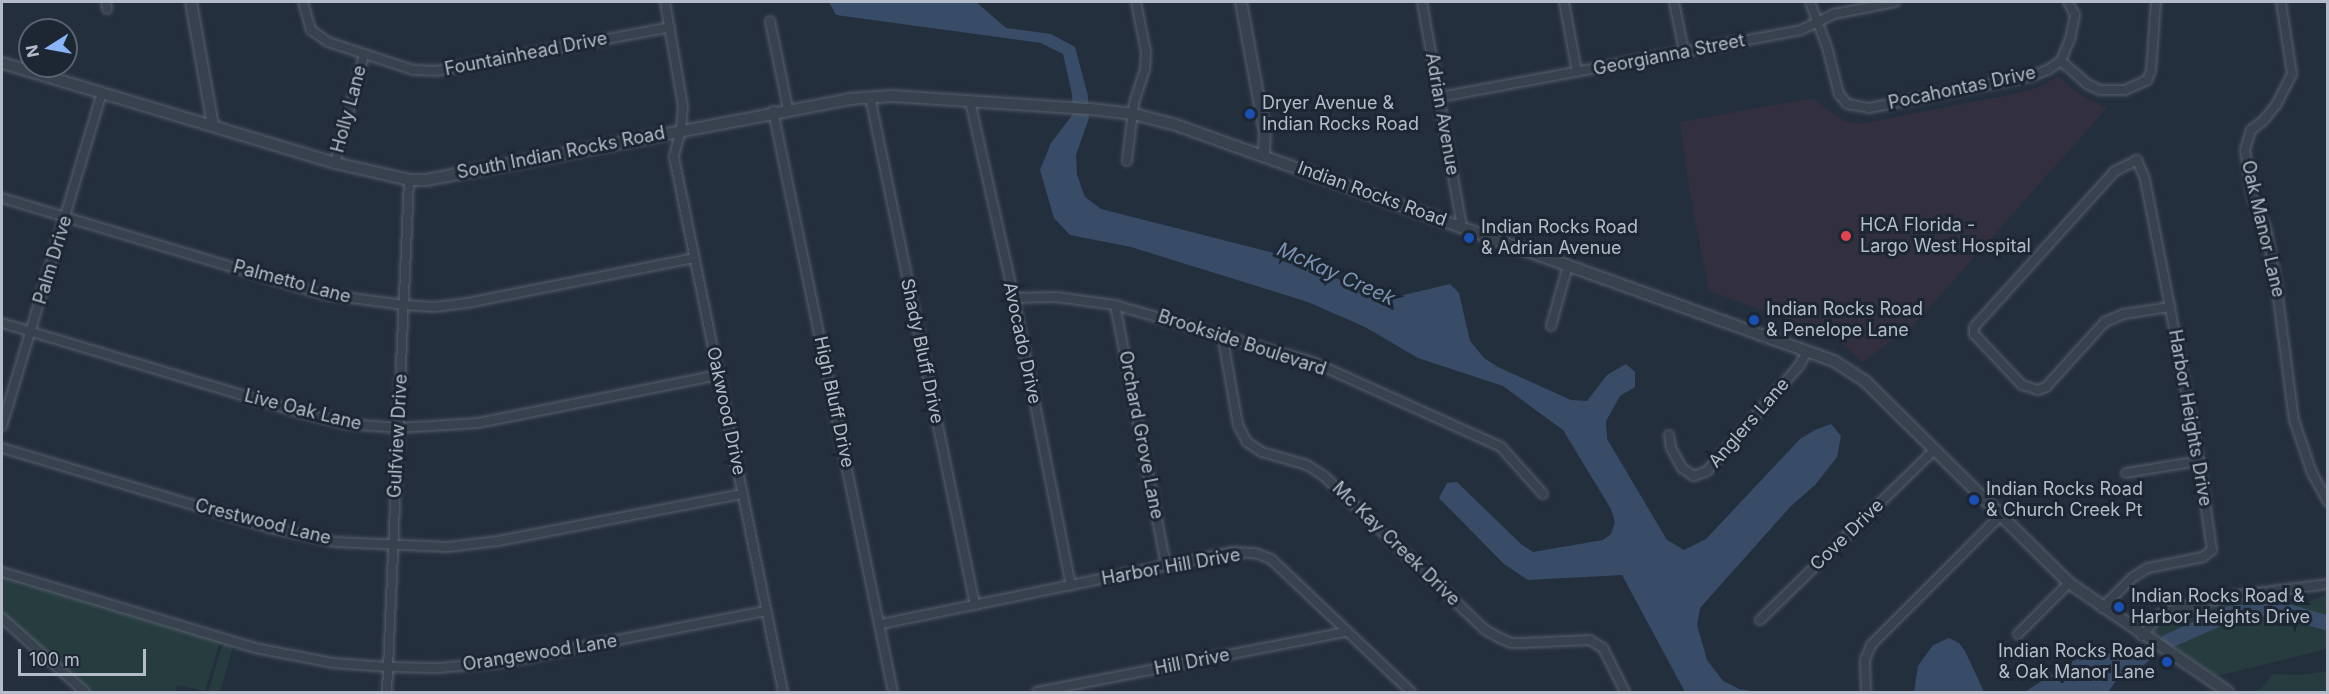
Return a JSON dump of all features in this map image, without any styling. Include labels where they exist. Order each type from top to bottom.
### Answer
[{"type":"street","points":[[191,2],[213,125]]},
{"type":"street","name":"Fountainhead Drive","points":[[303,2],[311,30],[328,42],[413,70],[436,71],[670,27]]},
{"type":"street","name":"Oakwood Drive","points":[[664,2],[683,106],[681,130],[674,157],[783,693]]},
{"type":"street","points":[[1127,161],[1134,103],[1145,69],[1146,52],[1136,2]]},
{"type":"street","points":[[1241,2],[1265,133],[1264,155]]},
{"type":"street","name":"Adrian Avenue","points":[[1422,2],[1462,226]]},
{"type":"street","points":[[1564,2],[1577,72]]},
{"type":"street","points":[[1674,2],[1683,51]]},
{"type":"street","points":[[1810,2],[1818,23]]},
{"type":"street","name":"Georgianna Street","points":[[1440,97],[1801,30],[1834,14],[1895,2]]},
{"type":"street","points":[[2068,2],[2075,15],[2070,39],[2061,61],[2087,84],[2100,90],[2125,90],[2147,80],[2151,71],[2156,2]]},
{"type":"street","name":"Oak Manor Lane","points":[[2281,2],[2292,74],[2276,105],[2264,120],[2251,130],[2245,150],[2253,198],[2266,229],[2276,282],[2294,420],[2312,472],[2328,502]]},
{"type":"street","points":[[770,21],[788,109]]},
{"type":"street","name":"Pocahontas Drive","points":[[1818,23],[1839,94],[1847,104],[1869,108],[2032,76],[2061,61]]},
{"type":"street","name":"Holly Lane","points":[[335,163],[364,55]]},
{"type":"street","name":"South Indian Rocks Road","points":[[2,63],[335,163],[409,180],[426,180],[773,111],[870,97],[970,101],[1134,114]]},
{"type":"street","name":"Palm Drive","points":[[2,426],[102,93]]},
{"type":"street","name":"Shady Bluff Drive","points":[[870,97],[975,605]]},
{"type":"street","name":"Avocado Drive","points":[[970,101],[1014,298],[1071,585]]},
{"type":"street","name":"High Bluff Drive","points":[[773,111],[893,693]]},
{"type":"street","name":"Indian Rocks Road","points":[[1134,114],[1264,155],[1354,190],[1462,226],[1834,362],[1864,381],[2069,583],[2142,636],[2228,693]]},
{"type":"street","name":"Harbor Heights Drive","points":[[2102,608],[2133,577],[2148,568],[2209,554],[2212,543],[2199,460],[2170,307],[2145,179],[2137,160],[2115,171],[1974,327],[1974,334],[2022,385],[2038,390],[2046,387],[2105,322],[2124,314],[2170,307]]},
{"type":"street","name":"Gulfview Drive","points":[[387,693],[409,180]]},
{"type":"street","name":"Palmetto Lane","points":[[2,198],[322,294],[404,305],[434,307],[472,302],[695,258]]},
{"type":"street","points":[[1551,326],[1568,265]]},
{"type":"street","name":"Brookside Boulevard","points":[[1014,298],[1056,297],[1116,305],[1312,362],[1501,447],[1543,494]]},
{"type":"street","name":"Orchard Grove Lane","points":[[1116,305],[1166,566]]},
{"type":"street","name":"Live Oak Lane","points":[[2,323],[298,412],[347,424],[399,428],[478,423],[718,375]]},
{"type":"street","name":"Mc Kay Creek Drive","points":[[1222,334],[1238,425],[1247,442],[1262,452],[1307,465],[1324,476],[1484,629],[1511,643],[1590,640],[1604,648],[1625,693]]},
{"type":"street","name":"Anglers Lane","points":[[1669,435],[1671,448],[1682,468],[1694,476],[1707,471],[1799,366],[1807,351]]},
{"type":"street","name":"Crestwood Lane","points":[[2,448],[271,528],[336,542],[448,547],[498,541],[742,494]]},
{"type":"street","name":"Cove Drive","points":[[1760,620],[1934,450]]},
{"type":"street","points":[[2126,473],[2199,460]]},
{"type":"street","points":[[1866,693],[1865,660],[1871,645],[2000,516]]},
{"type":"street","name":"Harbor Hill Drive","points":[[880,624],[1233,552],[1255,553],[1271,559],[1411,693]]},
{"type":"street","name":"Orangewood Lane","points":[[2,572],[255,648],[333,663],[388,667],[438,668],[505,662],[765,611]]},
{"type":"street","points":[[2018,634],[2069,583]]},
{"type":"street","points":[[2142,636],[2159,615],[2180,607],[2240,594],[2328,584]]},
{"type":"street","points":[[2,618],[85,693]]},
{"type":"street","name":"Hill Drive","points":[[1036,693],[1347,632]]},
{"type":"shaded area","name":"HCA Florida - Largo West Hospital","points":[[2058,76],[2082,96],[2107,108],[1914,325],[1862,362],[1835,337],[1709,291],[1688,181],[1680,122],[1812,98],[1843,121],[1860,124],[2014,94],[2039,87]]},
{"type":"green space","points":[[2,572],[221,638],[205,691],[177,685],[175,692],[85,692],[2,618]]},
{"type":"green space","points":[[2327,594],[2327,649],[2217,676],[2153,632],[2163,618],[2181,611],[2232,601],[2246,609],[2278,607],[2311,601]]},
{"type":"green space","points":[[223,643],[233,646],[221,689],[208,692]]},
{"type":"green space","points":[[2327,671],[2327,692],[2252,691],[2261,689],[2273,674],[2302,675]]},
{"type":"water","points":[[829,2],[976,2],[1006,28],[1051,34],[1075,47],[1088,96],[1089,118],[1076,155],[1077,175],[1085,197],[1101,209],[1290,257],[1383,300],[1450,284],[1459,293],[1470,341],[1484,358],[1498,367],[1571,400],[1587,401],[1607,375],[1626,364],[1635,372],[1635,387],[1620,396],[1606,421],[1607,439],[1667,540],[1684,550],[1706,539],[1800,439],[1831,424],[1841,436],[1837,457],[1815,485],[1790,507],[1700,608],[1697,625],[1707,660],[1723,681],[1739,689],[1758,692],[1685,692],[1622,575],[1528,580],[1504,564],[1439,498],[1447,483],[1457,482],[1522,545],[1533,552],[1603,540],[1611,534],[1615,522],[1611,509],[1563,430],[1503,386],[1418,358],[1365,327],[1308,302],[1131,247],[1070,235],[1054,218],[1040,170],[1051,143],[1073,114],[1072,94],[1063,54],[1041,43],[836,15]]},
{"type":"water","points":[[1949,638],[1959,643],[1965,651],[1984,692],[1914,692],[1918,666],[1933,645]]},
{"type":"water","points":[[2146,648],[2156,655],[2135,672],[2118,678],[2108,692],[2025,692],[2071,662],[2098,651],[2130,658]]},
{"type":"waterway","points":[[2167,641],[2230,613],[2275,607],[2328,623]]},
{"type":"place","name":"Dryer Avenue & Indian Rocks Road","points":[[1250,114]]},
{"type":"place","name":"HCA Florida - Largo West Hospital","points":[[1846,236]]},
{"type":"place","name":"Indian Rocks Road & Adrian Avenue","points":[[1469,238]]},
{"type":"place","name":"Indian Rocks Road & Penelope Lane","points":[[1754,320]]},
{"type":"place","name":"Indian Rocks Road & Church Creek Pt","points":[[1974,500]]},
{"type":"place","name":"Indian Rocks Road & Harbor Heights Drive","points":[[2119,607]]},
{"type":"place","name":"Indian Rocks Road & Oak Manor Lane","points":[[2167,662]]},
{"type":"water label","name":"McKay Creek","points":[[1336,274]]}]
